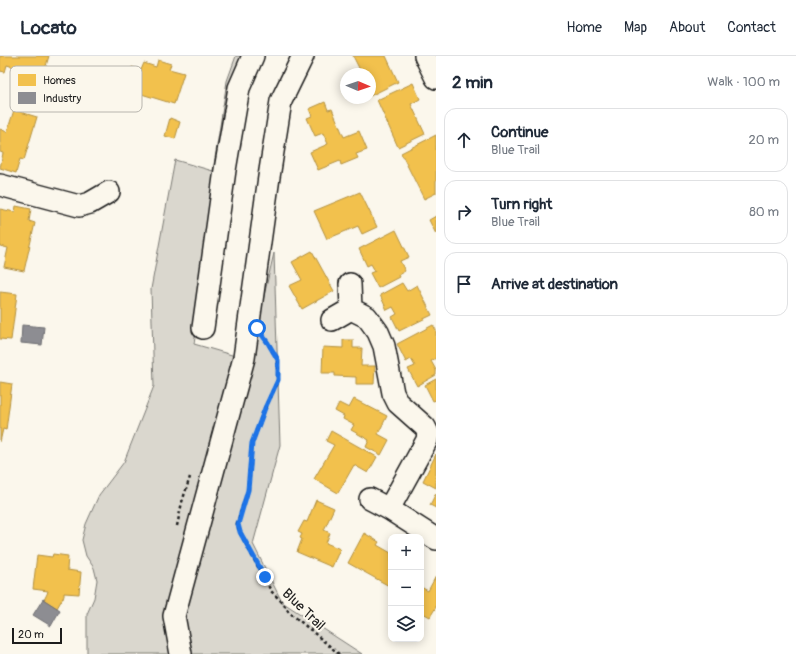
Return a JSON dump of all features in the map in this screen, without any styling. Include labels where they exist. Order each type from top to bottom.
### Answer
[{"type":"street","points":[[203,328],[239,88],[253,56]]},
{"type":"street","points":[[181,654],[174,616],[244,358],[281,101],[303,56]]},
{"type":"street","points":[[425,56],[436,78]]},
{"type":"street","points":[[0,184],[79,206],[90,203],[109,192]]},
{"type":"street","points":[[350,284],[351,309]]},
{"type":"street","points":[[332,320],[351,309]]},
{"type":"street","points":[[351,309],[367,318],[378,332],[384,346],[395,399],[425,427],[428,433],[427,440],[389,509]]},
{"type":"street","points":[[370,499],[389,509],[436,539]]},
{"type":"path","name":"Blue Trail","points":[[263,336],[278,360],[278,380],[265,408],[252,443],[248,490],[238,524],[240,532],[271,591],[282,602],[288,612],[340,654]]},
{"type":"shaded area","points":[[236,56],[245,56],[235,83],[194,344],[249,360],[274,253],[280,445],[253,544],[282,602],[362,654],[87,654],[87,614],[94,598],[97,580],[94,568],[86,556],[82,540],[86,524],[99,495],[124,462],[154,386],[151,289],[175,160],[213,171],[227,81]]},
{"type":"building: Homes","points":[[0,56],[49,56],[46,66],[7,65],[5,72],[0,71]]},
{"type":"building: Homes","points":[[353,56],[386,56],[398,82],[376,93],[376,68],[359,68]]},
{"type":"building: Homes","points":[[158,60],[171,64],[169,69],[184,73],[174,104],[142,94],[142,68],[144,63],[156,67]]},
{"type":"building: Homes","points":[[413,83],[420,99],[411,104],[425,134],[398,147],[377,100]]},
{"type":"building: Homes","points":[[325,102],[328,110],[332,109],[344,137],[359,131],[367,150],[356,154],[358,158],[341,165],[340,161],[318,170],[310,152],[328,144],[323,133],[315,136],[307,118],[312,116],[309,109]]},
{"type":"building: Homes","points":[[13,112],[21,112],[37,117],[24,160],[20,159],[16,173],[0,168],[3,153],[0,152],[0,129],[7,132]]},
{"type":"building: Homes","points":[[170,118],[180,122],[175,139],[165,136]]},
{"type":"building: Homes","points":[[436,135],[436,193],[424,199],[401,153]]},
{"type":"building: Homes","points":[[360,192],[377,227],[362,234],[358,226],[327,239],[314,211]]},
{"type":"building: Homes","points":[[16,206],[31,209],[29,221],[35,223],[24,271],[4,267],[8,248],[0,246],[0,209],[15,212]]},
{"type":"building: Homes","points":[[436,216],[436,234],[429,220]]},
{"type":"building: Homes","points":[[396,230],[409,257],[400,261],[405,271],[398,275],[399,277],[378,288],[370,273],[375,271],[371,264],[367,266],[359,249]]},
{"type":"building: Homes","points":[[312,251],[334,291],[302,309],[289,286],[302,280],[292,262]]},
{"type":"building: Homes","points":[[402,283],[407,291],[417,285],[432,315],[399,331],[392,317],[397,314],[393,307],[387,310],[380,295]]},
{"type":"building: Homes","points":[[0,292],[17,294],[11,340],[0,339]]},
{"type":"building: Homes","points":[[433,325],[436,330],[436,358],[431,361],[436,370],[436,375],[417,386],[408,369],[415,366],[411,359],[406,362],[397,344]]},
{"type":"building: Homes","points":[[343,340],[353,340],[353,348],[362,348],[361,366],[375,366],[374,384],[356,384],[356,377],[335,376],[335,373],[322,373],[323,347],[343,348]]},
{"type":"building: Homes","points":[[436,379],[436,400],[433,401],[425,385]]},
{"type":"building: Homes","points":[[0,382],[12,384],[6,430],[3,429],[0,442]]},
{"type":"building: Homes","points":[[354,399],[387,416],[378,434],[389,440],[381,455],[366,447],[369,440],[351,430],[354,425],[343,419],[344,416],[335,411],[339,403],[349,408]]},
{"type":"building: Homes","points":[[331,431],[377,457],[368,473],[354,465],[338,493],[314,479],[334,445],[326,441]]},
{"type":"building: Homes","points":[[436,454],[436,488],[423,481]]},
{"type":"building: Homes","points":[[436,493],[436,508],[430,505]]},
{"type":"building: Homes","points":[[316,500],[334,508],[324,530],[330,533],[326,543],[340,549],[332,567],[297,552],[302,539],[300,538],[302,534],[298,532],[304,521],[307,522]]},
{"type":"building: Homes","points":[[364,533],[379,542],[377,545],[388,551],[388,585],[348,563]]},
{"type":"building: Homes","points":[[53,554],[68,556],[67,570],[81,572],[79,594],[64,593],[64,596],[57,608],[44,600],[48,591],[33,589],[37,555],[52,557]]},
{"type":"building: Homes","points":[[436,576],[436,607],[430,617],[424,614],[424,589],[428,591]]},
{"type":"building: Industry","points":[[22,325],[44,327],[42,345],[21,343]]},
{"type":"building: Industry","points":[[43,599],[60,610],[51,626],[33,615]]},
{"type":"route","points":[[257,328],[278,360],[278,380],[257,427],[252,443],[248,490],[238,524],[240,532],[265,577]]}]
